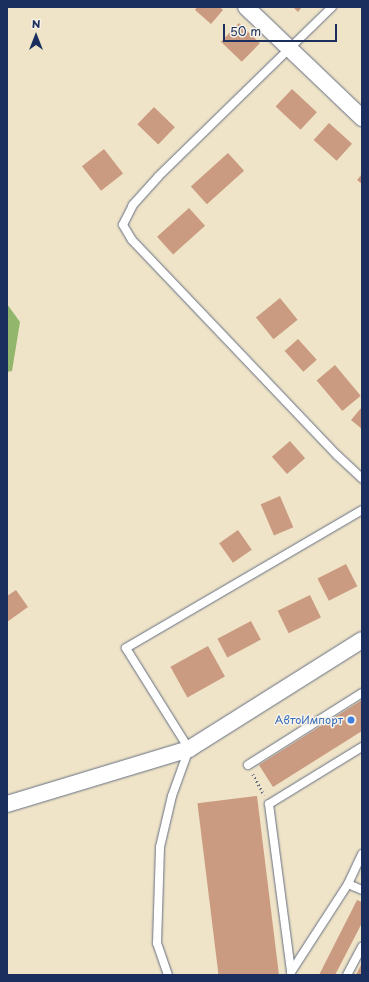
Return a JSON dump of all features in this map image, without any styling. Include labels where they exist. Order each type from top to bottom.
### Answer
[{"type":"street","points":[[246,7],[292,48],[362,118]]},
{"type":"street","points":[[7,804],[189,749],[362,640]]},
{"type":"lane","points":[[332,7],[292,48],[158,177],[133,205],[123,225],[132,240],[338,456],[362,478]]},
{"type":"lane","points":[[168,975],[157,944],[160,847],[172,796],[189,749],[126,648],[362,510]]},
{"type":"lane","points":[[248,765],[362,693]]},
{"type":"lane","points":[[362,746],[269,804],[291,972],[348,884],[362,854]]},
{"type":"lane","points":[[348,884],[362,890]]},
{"type":"lane","points":[[347,975],[362,947]]},
{"type":"path","points":[[248,765],[269,804]]},
{"type":"green space","points":[[7,304],[20,322],[12,371],[7,372]]},
{"type":"building","points":[[197,7],[220,7],[223,10],[211,24],[195,10]]},
{"type":"building","points":[[293,7],[302,7],[298,12]]},
{"type":"building","points":[[239,23],[260,43],[242,62],[221,42]]},
{"type":"building","points":[[292,89],[317,112],[300,130],[276,107]]},
{"type":"building","points":[[154,107],[175,127],[158,144],[137,124]]},
{"type":"building","points":[[329,123],[352,144],[337,161],[314,140]]},
{"type":"building","points":[[104,149],[123,173],[101,191],[82,166]]},
{"type":"building","points":[[228,153],[244,171],[207,204],[191,186]]},
{"type":"building","points":[[362,174],[362,184],[357,180]]},
{"type":"building","points":[[189,208],[205,226],[173,255],[157,237]]},
{"type":"building","points":[[280,298],[298,320],[274,339],[256,318]]},
{"type":"building","points":[[298,339],[317,360],[303,372],[285,351]]},
{"type":"building","points":[[335,365],[361,396],[342,411],[317,380]]},
{"type":"building","points":[[362,407],[362,429],[351,420]]},
{"type":"building","points":[[290,441],[305,458],[287,474],[272,457]]},
{"type":"building","points":[[280,496],[293,527],[274,536],[261,504]]},
{"type":"building","points":[[238,530],[252,550],[233,563],[219,543]]},
{"type":"building","points":[[346,564],[357,586],[329,601],[317,579]]},
{"type":"building","points":[[16,590],[28,607],[7,622],[7,596]]},
{"type":"building","points":[[310,595],[321,617],[289,633],[278,611]]},
{"type":"building","points":[[251,621],[261,640],[227,657],[217,639]]},
{"type":"building","points":[[208,646],[225,677],[187,697],[170,667]]},
{"type":"building","points":[[362,700],[362,731],[273,787],[259,765]]},
{"type":"building","points":[[257,796],[279,975],[219,975],[197,803]]},
{"type":"building","points":[[357,900],[362,902],[362,923],[335,975],[319,975]]},
{"type":"building","points":[[362,963],[362,975],[356,975]]},
{"type":"place","name":"АвтоИмпорт","points":[[351,720]]}]
